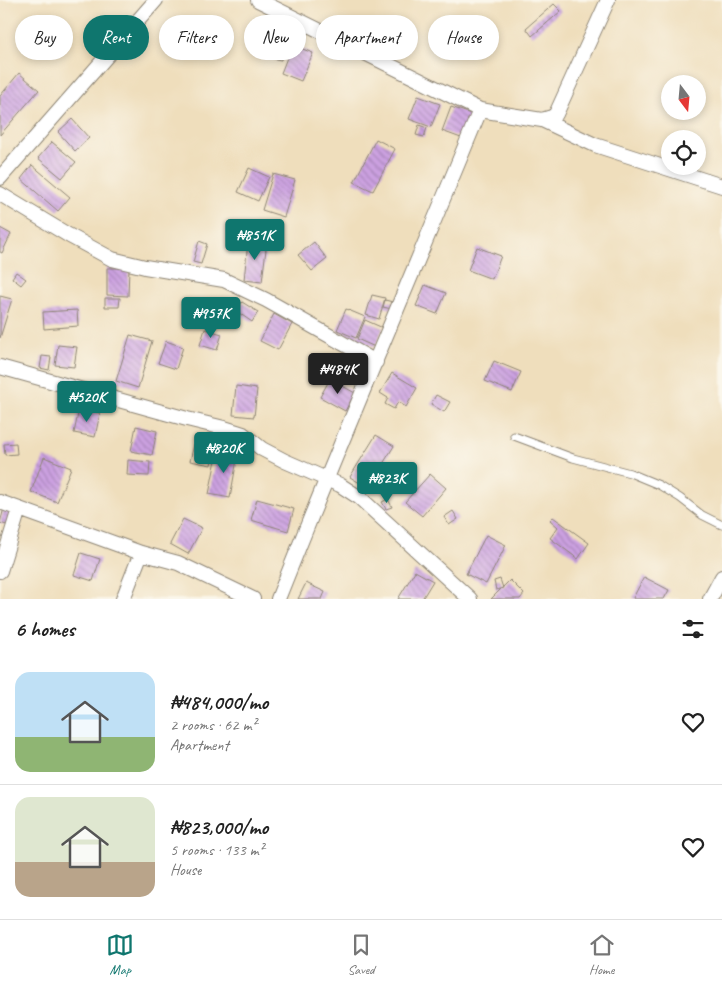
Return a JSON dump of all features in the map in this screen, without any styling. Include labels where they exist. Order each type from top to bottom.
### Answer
[{"type":"street","points":[[0,178],[156,0]]},
{"type":"street","points":[[258,0],[480,110],[542,120],[595,145],[722,186]]},
{"type":"street","points":[[542,120],[556,114],[608,0]]},
{"type":"street","points":[[278,599],[480,110]]},
{"type":"street","points":[[0,194],[112,259],[145,267],[224,280],[266,300],[376,362]]},
{"type":"street","points":[[0,367],[243,434],[285,462],[340,485],[360,498],[470,599]]},
{"type":"street","points":[[0,502],[141,553],[178,563],[253,599]]},
{"type":"street","points":[[1,569],[19,508]]},
{"type":"street","points":[[123,599],[141,553]]},
{"type":"street","points":[[710,599],[722,577]]},
{"type":"lane","points":[[514,436],[573,458],[630,473],[659,485],[702,515],[722,525]]},
{"type":"building","points":[[554,4],[561,11],[532,36],[526,28]]},
{"type":"building","points":[[306,50],[313,53],[301,81],[281,73],[286,60],[306,60]]},
{"type":"building","points":[[19,73],[39,90],[0,135],[0,96]]},
{"type":"building","points":[[418,96],[440,104],[431,127],[409,119]]},
{"type":"building","points":[[451,107],[471,114],[461,138],[442,131]]},
{"type":"building","points":[[72,119],[89,138],[75,151],[58,132]]},
{"type":"building","points":[[419,125],[427,128],[424,137],[416,135]]},
{"type":"building","points":[[376,139],[395,149],[373,191],[354,182]]},
{"type":"building","points":[[52,142],[76,162],[62,178],[38,158]]},
{"type":"building","points":[[32,165],[70,197],[58,211],[21,179]]},
{"type":"building","points":[[249,168],[269,177],[258,201],[238,192]]},
{"type":"building","points":[[273,174],[295,180],[284,217],[262,210]]},
{"type":"building","points":[[0,228],[11,234],[2,253],[0,252]]},
{"type":"building","points":[[260,240],[267,241],[262,282],[244,280],[248,242],[260,243]]},
{"type":"building","points":[[199,241],[207,244],[201,264],[193,262]]},
{"type":"building","points":[[314,242],[327,259],[312,271],[298,255]]},
{"type":"building","points":[[477,247],[501,256],[492,279],[468,270]]},
{"type":"building","points":[[107,268],[129,268],[128,296],[107,295]]},
{"type":"building","points":[[16,272],[26,279],[21,285],[12,278]]},
{"type":"building","points":[[425,285],[446,293],[437,314],[416,306]]},
{"type":"building","points":[[372,295],[385,298],[379,319],[366,315]]},
{"type":"building","points":[[0,296],[12,299],[0,338]]},
{"type":"building","points":[[105,298],[120,298],[119,307],[105,307]]},
{"type":"building","points":[[385,300],[397,303],[396,310],[383,307]]},
{"type":"building","points":[[242,302],[258,312],[252,322],[236,311]]},
{"type":"building","points":[[346,309],[365,317],[356,338],[337,330]]},
{"type":"building","points":[[77,310],[78,326],[44,329],[43,312]]},
{"type":"building","points":[[274,314],[292,324],[278,350],[260,341]]},
{"type":"building","points":[[365,320],[383,328],[375,347],[357,339]]},
{"type":"building","points":[[205,329],[222,334],[217,350],[200,345]]},
{"type":"building","points":[[130,335],[152,341],[138,388],[116,381]]},
{"type":"building","points":[[166,341],[183,347],[176,369],[158,363]]},
{"type":"building","points":[[58,345],[77,347],[74,367],[55,365]]},
{"type":"building","points":[[42,356],[51,357],[49,370],[40,368]]},
{"type":"building","points":[[494,361],[521,372],[512,392],[485,381]]},
{"type":"building","points":[[362,366],[368,371],[362,379],[356,374]]},
{"type":"building","points":[[392,373],[417,388],[406,407],[398,402],[394,409],[385,404],[388,398],[380,393]]},
{"type":"building","points":[[330,379],[355,393],[345,411],[320,397]]},
{"type":"building","points":[[236,386],[257,389],[254,417],[233,415]]},
{"type":"building","points":[[436,395],[450,402],[444,412],[431,404]]},
{"type":"building","points":[[79,409],[100,413],[95,437],[74,433]]},
{"type":"building","points":[[136,426],[157,431],[152,455],[131,451]]},
{"type":"building","points":[[376,435],[394,446],[368,488],[350,477]]},
{"type":"building","points":[[196,436],[216,440],[211,465],[190,461]]},
{"type":"building","points":[[16,443],[17,454],[5,455],[4,444]]},
{"type":"building","points":[[218,450],[238,454],[230,498],[209,494]]},
{"type":"building","points":[[44,457],[71,468],[57,502],[31,492]]},
{"type":"building","points":[[128,460],[150,462],[149,476],[127,475]]},
{"type":"building","points":[[430,474],[446,488],[422,516],[405,502]]},
{"type":"building","points":[[257,499],[294,509],[288,531],[251,520]]},
{"type":"building","points":[[388,499],[392,507],[386,509],[382,502]]},
{"type":"building","points":[[4,508],[14,511],[10,526],[0,523]]},
{"type":"building","points":[[453,511],[458,519],[449,525],[444,517]]},
{"type":"building","points":[[553,517],[589,543],[578,559],[550,538],[558,527],[550,520]]},
{"type":"building","points":[[183,519],[202,528],[188,554],[170,544]]},
{"type":"building","points":[[486,535],[506,545],[486,584],[466,574]]},
{"type":"building","points":[[81,553],[100,559],[93,581],[74,575]]},
{"type":"building","points":[[415,571],[433,581],[422,599],[398,599]]},
{"type":"building","points":[[644,577],[669,590],[664,599],[633,598]]},
{"type":"building","points":[[500,579],[503,588],[496,590],[494,581]]},
{"type":"building","points":[[510,580],[524,594],[520,599],[491,599]]},
{"type":"building","points":[[306,583],[325,592],[322,599],[298,599]]}]
